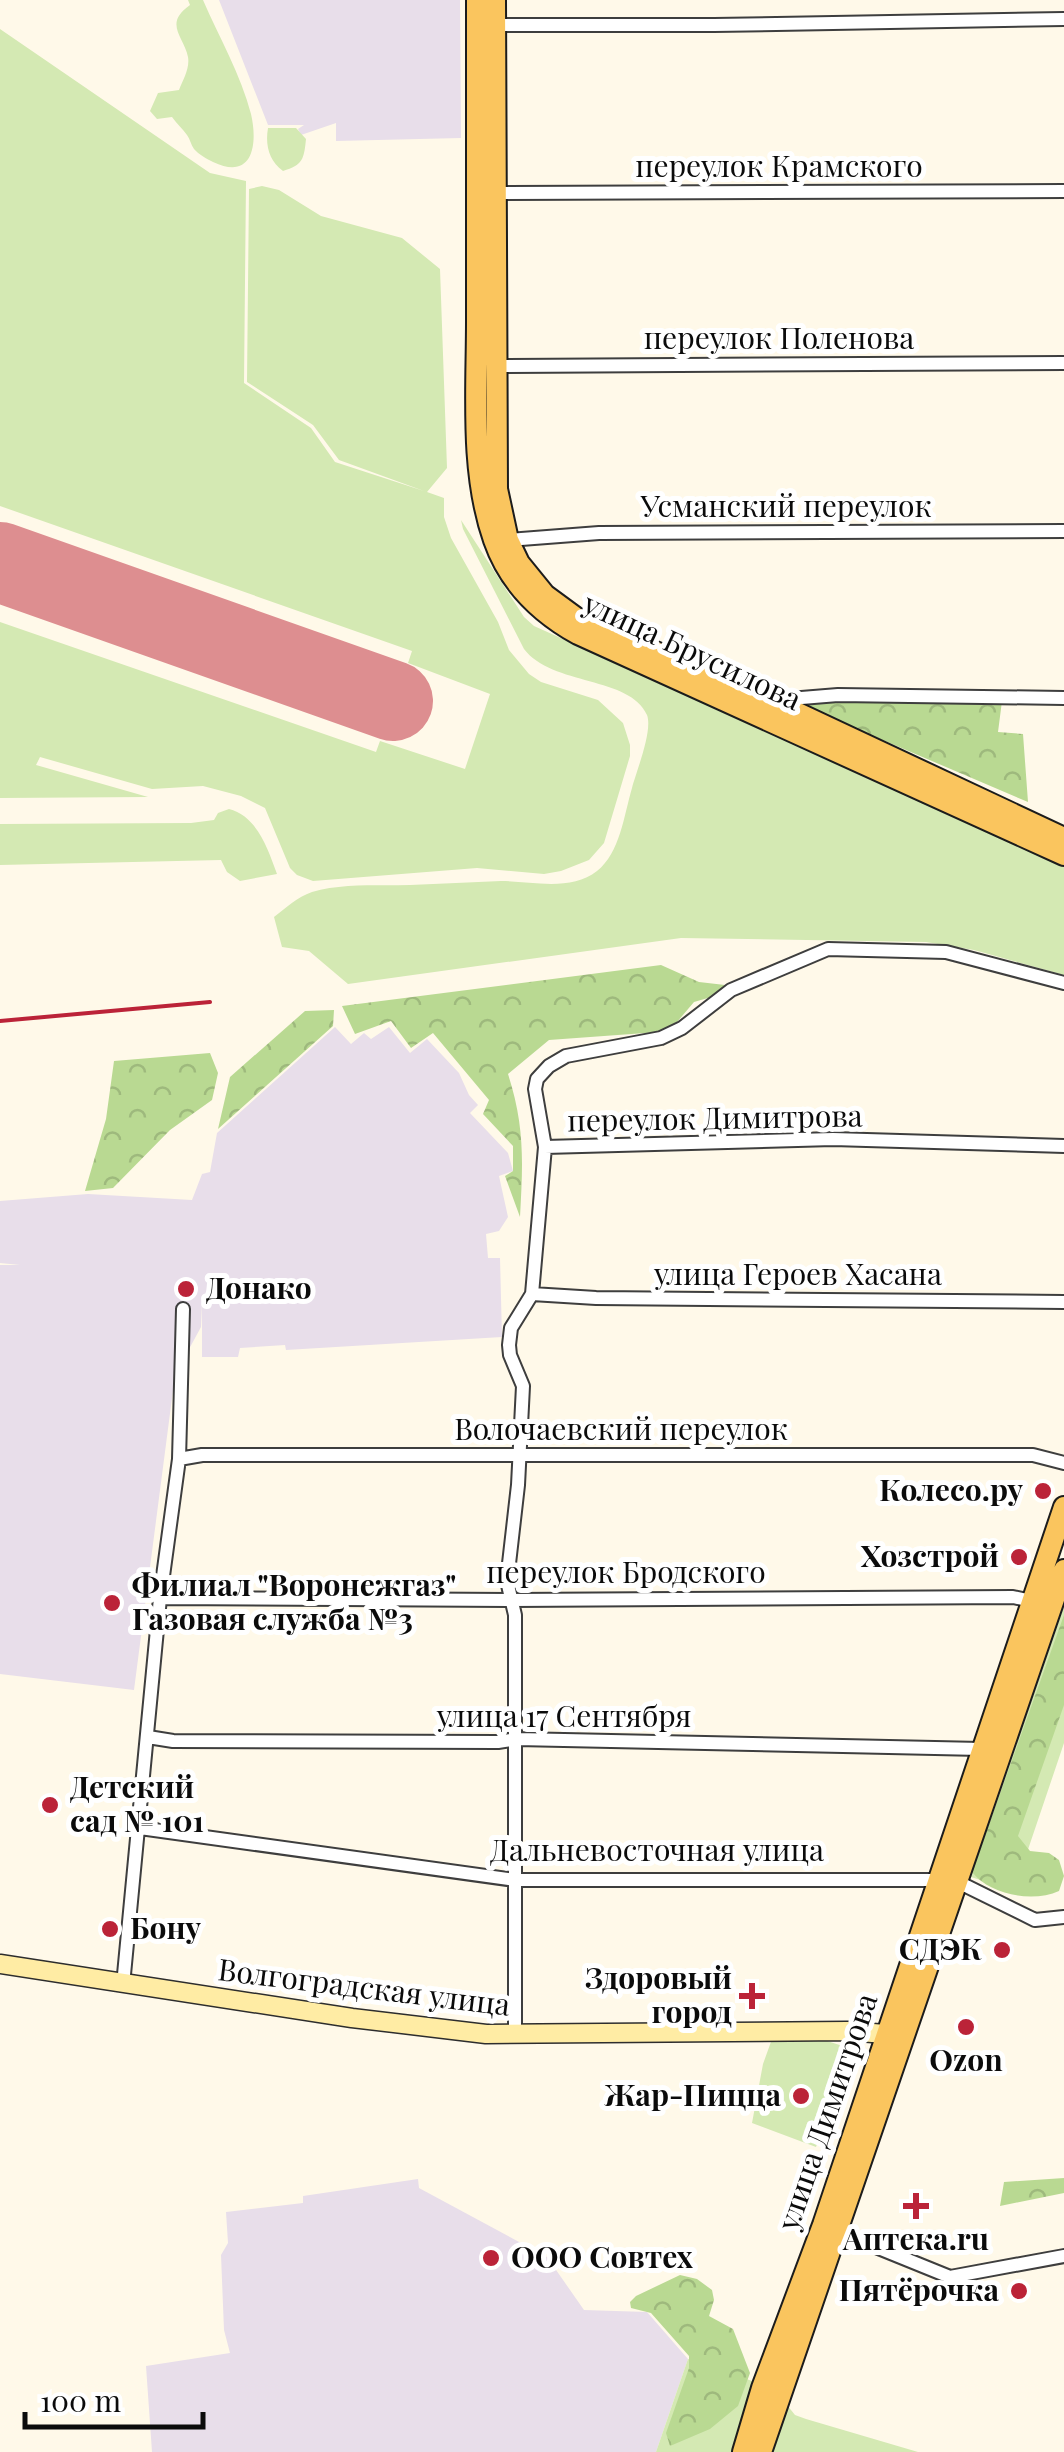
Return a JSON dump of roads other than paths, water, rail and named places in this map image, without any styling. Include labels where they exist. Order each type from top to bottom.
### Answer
[{"type":"main road","name":"улица Брусилова","points":[[477,0],[481,495],[495,544],[513,576],[540,609],[578,634],[1064,855]]},
{"type":"main road","name":"улица Брусилова","points":[[494,0],[497,489],[508,540],[520,563],[545,595],[579,620],[770,700],[1064,838]]},
{"type":"main road","name":"улица Димитрова","points":[[946,1880],[981,1748],[1064,1507]]},
{"type":"main road","name":"улица Димитрова","points":[[761,2452],[830,2228],[946,1880],[1064,1570]]},
{"type":"main road","name":"Волгоградская улица","points":[[0,1964],[420,2027],[516,2034],[895,2034]]},
{"type":"main road","name":"улица Димитрова","points":[[743,2452],[762,2388],[830,2228]]},
{"type":"street","points":[[494,25],[1064,18]]},
{"type":"street","name":"переулок Крамского","points":[[495,193],[1064,191]]},
{"type":"street","name":"переулок Поленова","points":[[494,366],[1064,363]]},
{"type":"street","name":"Усманский переулок","points":[[508,540],[599,533],[1064,531]]},
{"type":"street","points":[[770,700],[838,695],[1064,698]]},
{"type":"street","points":[[545,1147],[535,1089],[537,1079],[549,1066],[566,1056],[660,1038],[682,1028],[731,990],[828,949],[946,952],[1064,983]]},
{"type":"street","name":"переулок Димитрова","points":[[516,2034],[516,1616],[507,1581],[523,1386],[509,1345],[511,1328],[532,1294],[545,1147],[833,1139],[1064,1146]]},
{"type":"street","name":"улица Героев Хасана","points":[[532,1294],[596,1298],[1064,1302]]},
{"type":"street","points":[[123,1985],[160,1598],[178,1459],[183,1309]]},
{"type":"street","name":"Волочаевский переулок","points":[[178,1459],[202,1455],[1013,1455],[1064,1463]]},
{"type":"street","name":"переулок Бродского","points":[[160,1598],[1032,1600]]},
{"type":"street","name":"улица 17 Сентября","points":[[148,1738],[498,1742],[518,1739],[981,1748]]},
{"type":"street","name":"Дальневосточная улица","points":[[140,1828],[515,1880],[946,1880]]},
{"type":"street","points":[[946,1880],[1035,1920],[1064,1917]]},
{"type":"street","points":[[830,2228],[950,2277],[1064,2256]]},
{"type":"railway","points":[[0,1021],[210,1002]]},
{"type":"place","name":"Донако","points":[[186,1289]]},
{"type":"place","name":"Колесо.ру","points":[[1043,1491]]},
{"type":"place","name":"Хозстрой","points":[[1019,1557]]},
{"type":"place","name":"Филиал \"Воронежгаз\" Газовая служба №3","points":[[112,1603]]},
{"type":"place","name":"Детский сад № 101","points":[[50,1805]]},
{"type":"place","name":"Бону","points":[[110,1929]]},
{"type":"place","name":"СДЭК","points":[[1002,1950]]},
{"type":"place","name":"Здоровый город","points":[[752,1996]]},
{"type":"place","name":"Ozon","points":[[966,2027]]},
{"type":"place","name":"Жар-Пицца","points":[[801,2096]]},
{"type":"place","name":"Аптека.ru","points":[[916,2206]]},
{"type":"place","name":"ООО Совтех","points":[[491,2258]]},
{"type":"place","name":"Пятёрочка","points":[[1019,2291]]}]
